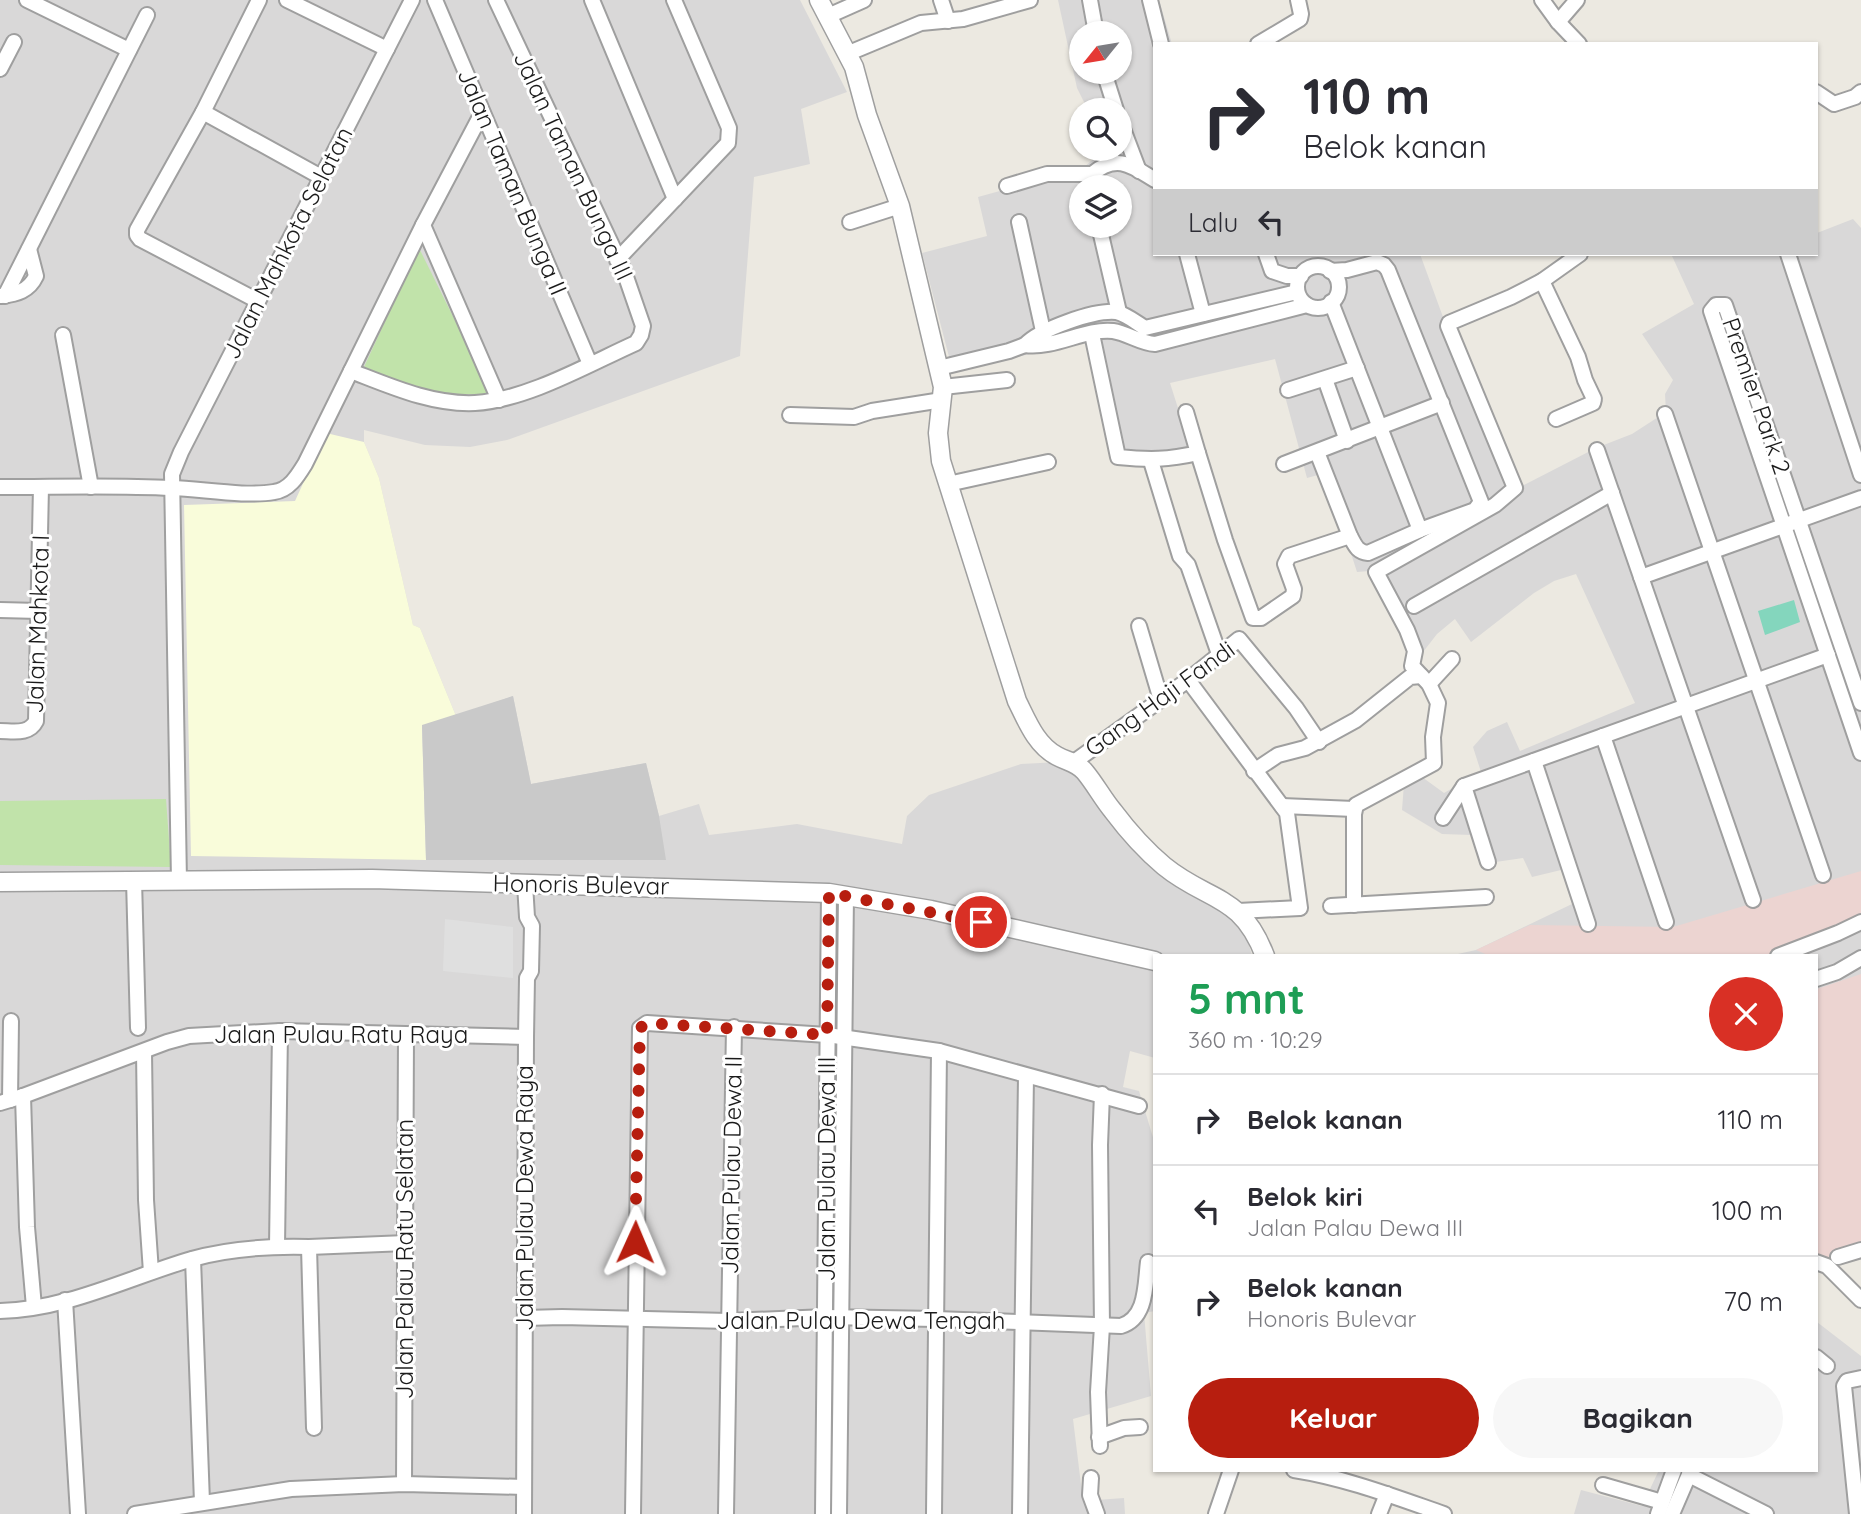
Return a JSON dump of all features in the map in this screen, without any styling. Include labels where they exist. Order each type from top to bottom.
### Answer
[{"type":"street","points":[[27,0],[129,50]]},
{"type":"street","points":[[258,301],[137,235],[259,0]]},
{"type":"street","points":[[287,0],[387,49]]},
{"type":"street","name":"Jalan Mahkota Selatan","points":[[179,881],[170,488],[172,474],[412,0]]},
{"type":"street","name":"Jalan Taman Bunga II","points":[[435,0],[590,364]]},
{"type":"street","name":"Jalan Taman Bunga III","points":[[496,0],[624,271],[643,326],[636,343],[590,364]]},
{"type":"street","points":[[592,0],[675,199]]},
{"type":"street","points":[[617,260],[729,138],[729,128],[674,0]]},
{"type":"street","points":[[864,0],[823,8],[849,53],[867,115],[900,206],[939,368],[942,394],[938,433],[941,461],[1017,701],[1038,740],[1057,756],[1074,762],[1084,771],[1113,812],[1167,869],[1238,911],[1254,931],[1264,954]]},
{"type":"street","points":[[941,0],[948,21]]},
{"type":"street","points":[[849,53],[921,23],[948,21],[1030,0]]},
{"type":"street","points":[[1090,0],[1094,21]]},
{"type":"street","points":[[1150,0],[1160,42]]},
{"type":"street","points":[[1261,42],[1300,19],[1298,0]]},
{"type":"street","points":[[1542,0],[1577,42]]},
{"type":"street","points":[[1558,22],[1577,0]]},
{"type":"street","points":[[3,296],[146,15]]},
{"type":"street","points":[[0,69],[14,41]]},
{"type":"street","points":[[1818,93],[1835,104],[1861,92]]},
{"type":"street","points":[[203,112],[321,177]]},
{"type":"street","points":[[0,487],[170,488],[259,493],[287,488],[305,464],[423,225],[482,113]]},
{"type":"street","points":[[1132,153],[1139,171]]},
{"type":"street","points":[[1099,175],[1114,163],[1126,163],[1153,179]]},
{"type":"street","points":[[1007,186],[1047,174],[1069,178]]},
{"type":"street","points":[[850,222],[900,206]]},
{"type":"street","points":[[1019,222],[1045,338]]},
{"type":"street","points":[[423,225],[499,400]]},
{"type":"street","points":[[1102,238],[1119,312]]},
{"type":"street","points":[[1188,256],[1203,314]]},
{"type":"street","points":[[1267,256],[1272,271],[1295,282],[1307,305]]},
{"type":"street","points":[[1789,256],[1861,475]]},
{"type":"street","points":[[1354,905],[1354,809],[1358,802],[1434,765],[1433,737],[1438,703],[1425,680],[1412,666],[1415,651],[1407,630],[1376,572],[1495,505],[1513,490],[1514,485],[1448,326],[1451,320],[1511,297],[1542,281],[1562,259]]},
{"type":"street","points":[[1317,452],[1350,536],[1360,551],[1368,553],[1475,510],[1481,502],[1384,265],[1371,262],[1338,274]]},
{"type":"street","points":[[939,368],[1009,351],[1045,338],[1098,313],[1119,312],[1145,328],[1203,314],[1295,282],[1304,270],[1315,266],[1326,267],[1338,274]]},
{"type":"street","points":[[1045,338],[1114,331],[1143,343],[1155,344],[1307,305],[1315,307],[1328,304],[1338,292],[1338,274]]},
{"type":"street","points":[[1542,281],[1578,357],[1594,399],[1593,402],[1556,419]]},
{"type":"street","points":[[1328,304],[1337,318],[1420,530]]},
{"type":"street","name":"Premier Park 2","points":[[1861,703],[1792,525],[1711,311],[1716,305],[1725,305],[1792,525],[1828,655],[1861,754]]},
{"type":"street","points":[[1092,334],[1118,457],[1151,461],[1198,453]]},
{"type":"street","points":[[63,335],[91,487]]},
{"type":"street","points":[[351,371],[393,388],[434,399],[474,403],[521,394],[590,364]]},
{"type":"street","points":[[1288,390],[1357,368]]},
{"type":"street","points":[[1325,379],[1347,441]]},
{"type":"street","points":[[790,415],[854,417],[1007,380]]},
{"type":"street","points":[[1283,464],[1442,404]]},
{"type":"street","points":[[1186,412],[1225,540],[1253,618],[1261,618],[1293,596],[1294,589],[1285,564],[1289,556],[1350,536]]},
{"type":"street","points":[[1665,414],[1823,875]]},
{"type":"street","points":[[1597,450],[1753,900]]},
{"type":"street","points":[[1151,461],[1180,556],[1188,565],[1219,654]]},
{"type":"street","points":[[948,484],[1048,463]]},
{"type":"street","name":"Jalan Mahkota I","points":[[0,731],[30,729],[36,721],[41,487]]},
{"type":"street","points":[[1414,606],[1612,493]]},
{"type":"street","points":[[1641,577],[1861,498]]},
{"type":"street","points":[[0,610],[39,611]]},
{"type":"street","points":[[1139,626],[1161,701]]},
{"type":"street","name":"Gang Haji Fandi","points":[[1074,762],[1161,701],[1236,640],[1241,640],[1296,708],[1319,742]]},
{"type":"street","points":[[1443,818],[1464,786],[1828,655]]},
{"type":"street","points":[[1254,771],[1278,755],[1319,742],[1356,720],[1410,677],[1425,680],[1452,659]]},
{"type":"street","points":[[1188,680],[1282,806],[1289,821],[1300,908],[1238,911]]},
{"type":"street","points":[[1603,736],[1665,922]]},
{"type":"street","points":[[1534,761],[1588,924]]},
{"type":"street","points":[[1464,786],[1488,862]]},
{"type":"street","points":[[1282,806],[1354,809]]},
{"type":"street","name":"Honoris Bulevar","points":[[0,882],[372,879],[838,894],[931,911],[1153,961]]},
{"type":"street","points":[[134,880],[138,1028]]},
{"type":"street","name":"Jalan Pulau Dewa Raya","points":[[524,1514],[526,1037],[527,978],[531,971],[532,926],[527,917],[525,884]]},
{"type":"street","name":"Jalan Pulau Dewa III","points":[[823,1514],[827,1035],[838,894]]},
{"type":"street","name":"Jalan Pulau Dewa III","points":[[838,894],[846,1037],[839,1514]]},
{"type":"street","points":[[1331,906],[1486,897]]},
{"type":"street","points":[[1782,954],[1861,922]]},
{"type":"street","points":[[1818,978],[1837,972],[1861,958]]},
{"type":"street","points":[[11,1021],[11,1100],[34,1307]]},
{"type":"street","points":[[633,1514],[640,1028],[647,1023],[734,1027],[846,1037],[939,1051],[1139,1105]]},
{"type":"street","name":"Jalan Pulau Dewa II","points":[[726,1514],[734,1027]]},
{"type":"street","points":[[277,1246],[280,1031]]},
{"type":"street","name":"Jalan Pulau Ratu Raya","points":[[11,1100],[167,1042],[189,1037],[280,1031],[526,1037]]},
{"type":"street","name":"Jalan Palau Ratu Selatan","points":[[404,1484],[406,1035]]},
{"type":"street","points":[[934,1514],[939,1051]]},
{"type":"street","points":[[144,1052],[146,1200],[151,1272]]},
{"type":"street","points":[[1020,1514],[1026,1076]]},
{"type":"street","points":[[1102,1094],[1102,1326],[1098,1392],[1100,1442],[1124,1428],[1140,1427]]},
{"type":"street","points":[[0,1311],[65,1300],[193,1259],[238,1249],[406,1243]]},
{"type":"street","points":[[309,1247],[314,1428]]},
{"type":"street","points":[[1838,1257],[1861,1250]]},
{"type":"street","points":[[193,1259],[202,1502]]},
{"type":"street","name":"Jalan Pulau Dewa Tengah","points":[[525,1318],[729,1321],[826,1317],[936,1318],[1121,1326],[1132,1323],[1137,1317],[1148,1262]]},
{"type":"street","points":[[1818,1263],[1839,1277],[1861,1300]]},
{"type":"street","points":[[65,1300],[78,1514]]},
{"type":"street","points":[[1857,1514],[1856,1470],[1844,1387],[1847,1381],[1861,1378]]},
{"type":"street","points":[[1216,1514],[1230,1472]]},
{"type":"street","points":[[1306,1472],[1387,1494],[1444,1514]]},
{"type":"street","points":[[1603,1485],[1660,1508],[1670,1472]]},
{"type":"street","points":[[1672,1514],[1690,1473],[1766,1514]]},
{"type":"street","points":[[1091,1478],[1090,1495],[1097,1514]]},
{"type":"street","points":[[135,1514],[291,1489],[404,1484],[524,1487]]},
{"type":"street","points":[[1378,1514],[1387,1494]]},
{"type":"shaded area","points":[[0,0],[800,0],[847,92],[801,109],[810,164],[754,177],[740,356],[507,440],[470,447],[425,445],[364,430],[364,442],[379,478],[413,625],[420,628],[456,716],[513,696],[531,784],[646,763],[659,816],[699,804],[709,835],[797,824],[902,844],[907,816],[929,795],[1021,764],[1059,762],[1087,782],[1117,832],[1138,854],[1225,910],[1245,932],[1252,954],[1153,954],[1153,1057],[1130,1051],[1123,1087],[1139,1091],[1153,1137],[1153,1311],[1144,1313],[1151,1396],[1073,1419],[1083,1501],[1124,1498],[1125,1514],[0,1514]]},
{"type":"shaded area","points":[[1058,0],[1159,0],[1171,42],[1153,42],[1153,256],[1421,256],[1451,339],[1518,488],[1596,448],[1632,434],[1666,412],[1665,394],[1673,380],[1642,334],[1694,304],[1672,256],[1818,256],[1818,233],[1853,219],[1861,228],[1861,1248],[1828,1259],[1818,1270],[1818,954],[1458,954],[1476,950],[1572,904],[1561,870],[1532,877],[1523,858],[1482,864],[1472,835],[1442,834],[1402,810],[1404,784],[1422,777],[1444,793],[1481,772],[1473,747],[1487,731],[1507,722],[1520,751],[1635,703],[1576,574],[1554,581],[1534,593],[1471,642],[1455,619],[1437,634],[1423,652],[1369,571],[1357,572],[1325,473],[1307,478],[1275,359],[1170,383],[1191,449],[1169,456],[1125,453],[1089,340],[953,372],[922,253],[987,236],[978,197],[1083,168],[1091,161],[1132,161],[1132,98],[1082,98],[1076,84],[1132,84],[1132,21],[1069,21],[1069,51]]},
{"type":"shaded area","points":[[326,433],[364,442],[379,478],[413,625],[420,628],[456,716],[422,726],[426,860],[191,856],[184,505],[295,501]]},
{"type":"shaded area","points":[[513,696],[531,784],[646,763],[666,860],[426,860],[422,725]]},
{"type":"shaded area","points":[[1861,871],[1861,916],[1777,954],[1485,954],[1476,950],[1530,925],[1673,927]]},
{"type":"shaded area","points":[[445,919],[513,927],[513,978],[443,971]]},
{"type":"shaded area","points":[[1861,974],[1861,1248],[1828,1259],[1818,1255],[1818,989]]},
{"type":"shaded area","points":[[1818,1323],[1861,1356],[1861,1514],[1574,1514],[1581,1490],[1642,1506],[1658,1472],[1818,1472]]},
{"type":"green space","points":[[419,248],[492,395],[427,393],[364,367]]},
{"type":"green space","points":[[1794,600],[1800,622],[1765,635],[1758,611]]},
{"type":"green space","points":[[166,799],[171,867],[0,865],[0,801]]},
{"type":"route","points":[[635,1242],[640,1028],[647,1023],[827,1035],[829,893],[981,922]]}]
